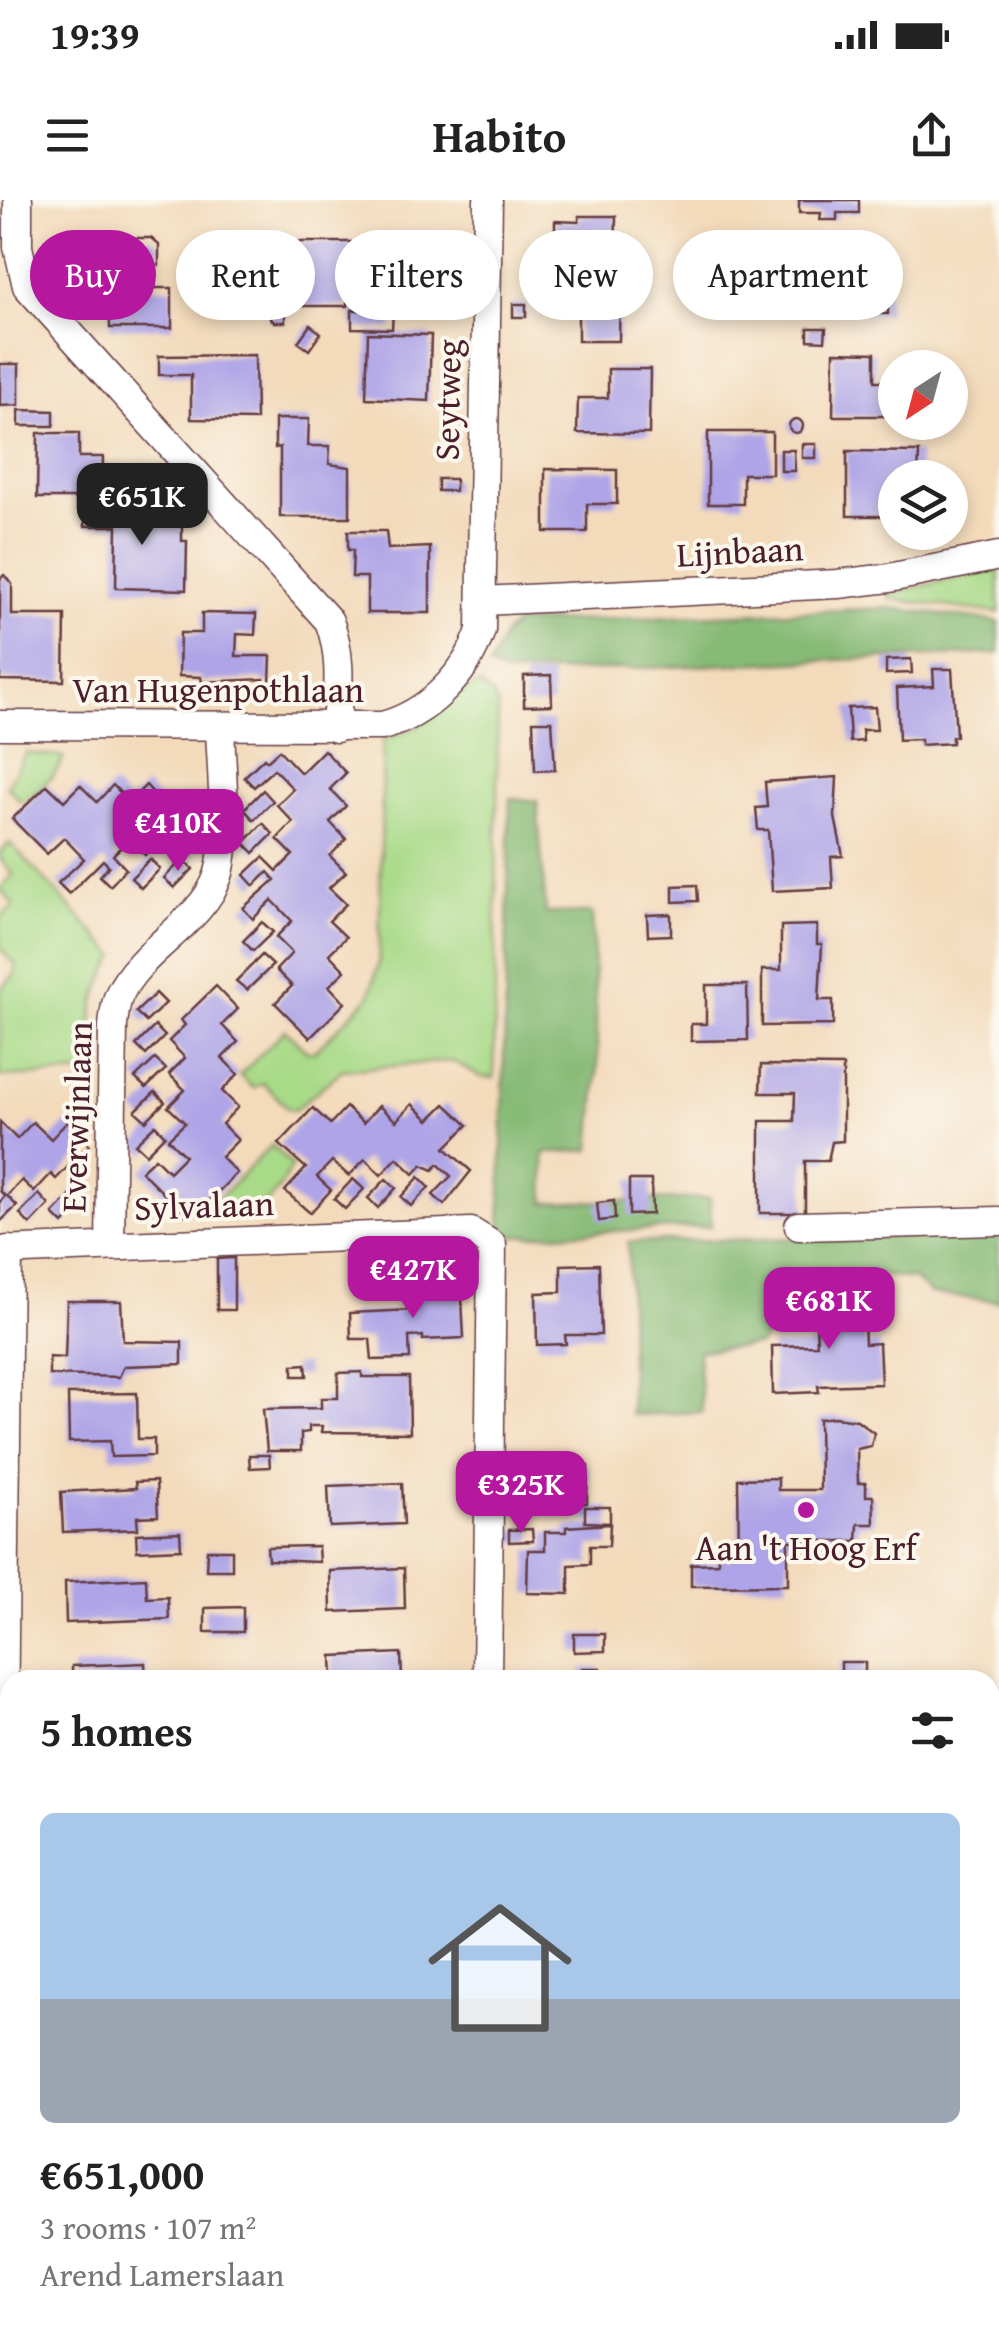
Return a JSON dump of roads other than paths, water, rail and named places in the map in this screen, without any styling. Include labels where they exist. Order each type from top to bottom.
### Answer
[{"type":"street","points":[[18,200],[18,247],[28,286],[329,622],[338,644],[336,728]]},
{"type":"street","name":"Seytweg","points":[[482,601],[488,200]]},
{"type":"street","name":"Lijnbaan","points":[[482,601],[838,584],[999,556]]},
{"type":"street","name":"Van Hugenpothlaan","points":[[0,725],[336,728],[398,722],[430,701],[458,674],[476,646],[482,601]]},
{"type":"street","name":"Everwijnlaan","points":[[110,1246],[113,1026],[118,998],[134,970],[202,902],[218,878],[222,844],[220,728]]},
{"type":"street","points":[[799,1226],[999,1221]]},
{"type":"street","name":"Sylvalaan","points":[[4,1250],[471,1232],[492,1245],[488,1670]]},
{"type":"street","points":[[4,1250],[4,1670]]},
{"type":"place","name":"Aan 't Hoog Erf","points":[[806,1510]]}]
